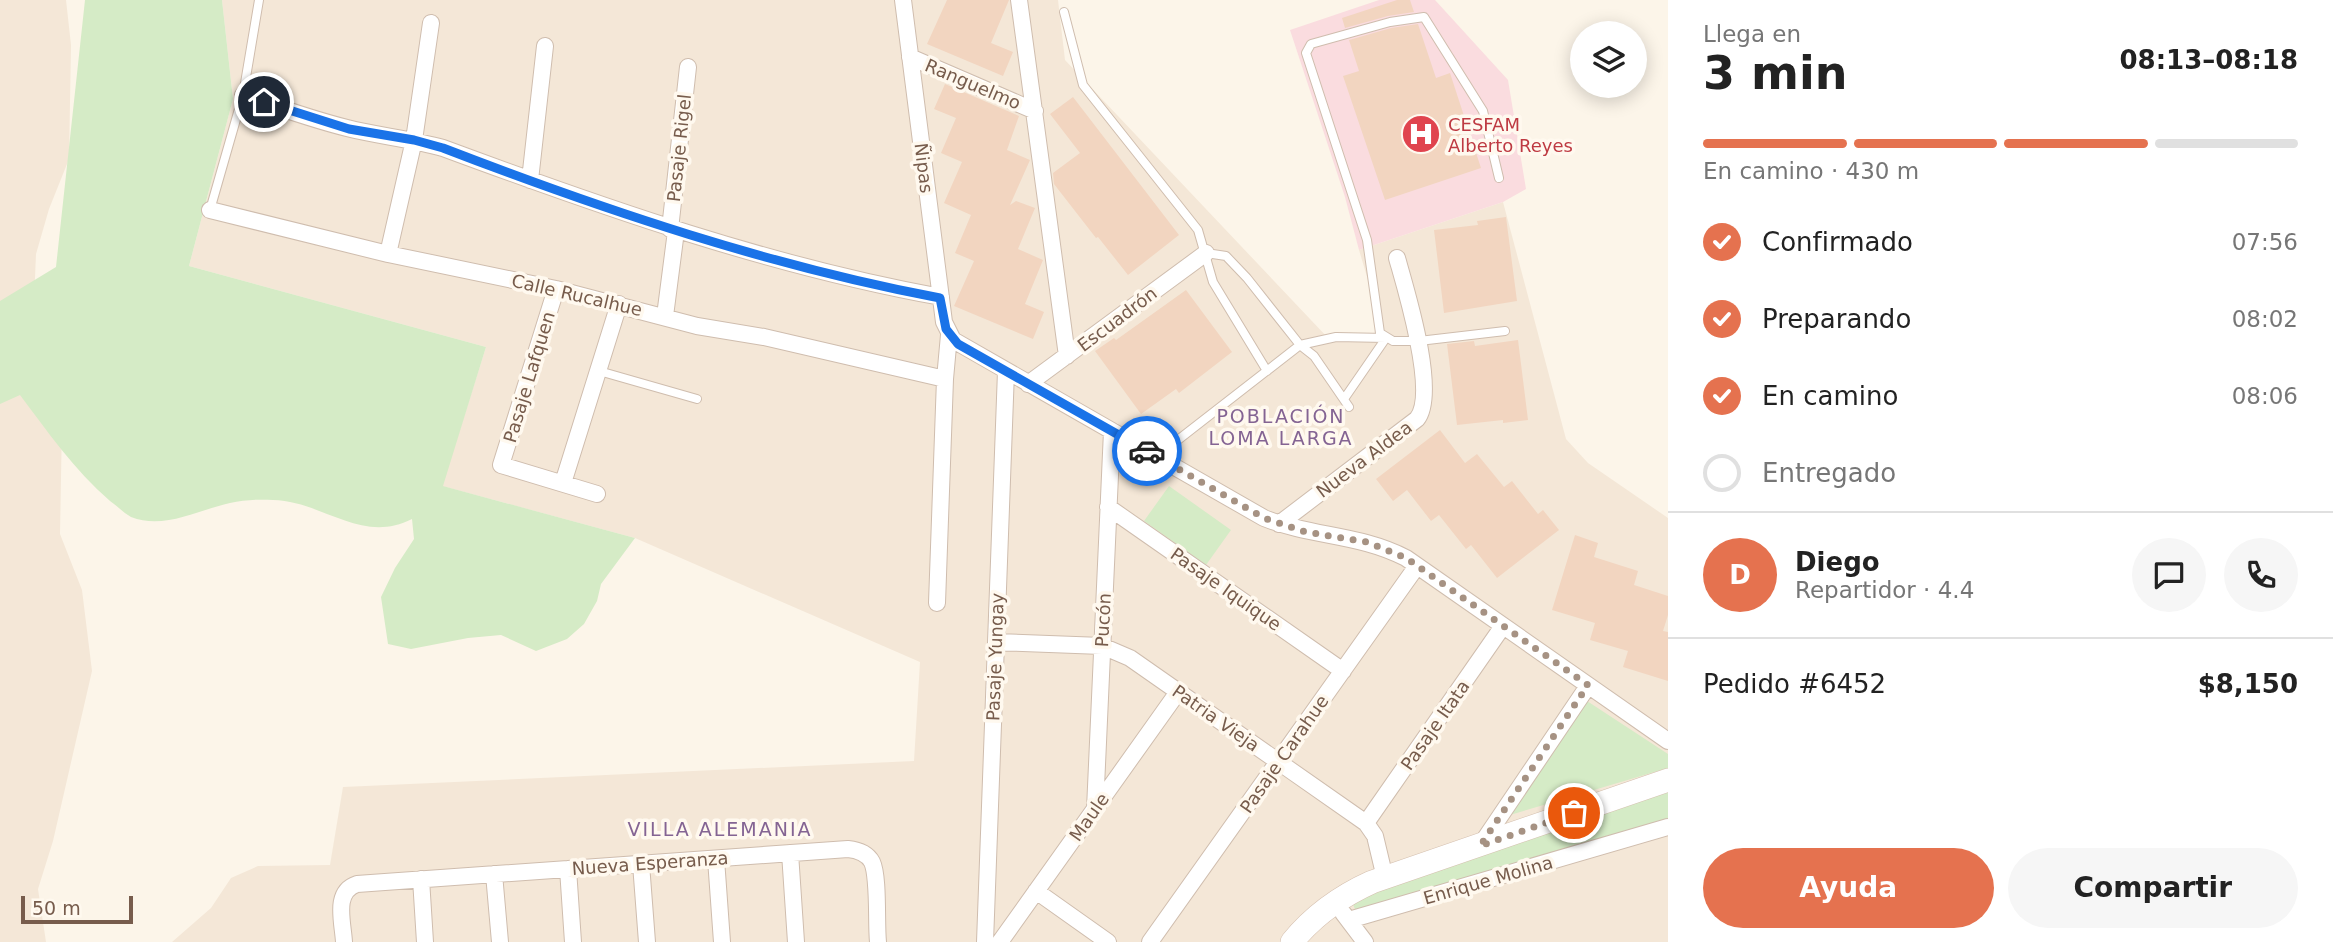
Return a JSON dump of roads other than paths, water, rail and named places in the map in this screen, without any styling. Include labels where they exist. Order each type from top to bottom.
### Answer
[{"type":"main road","name":"Enrique Molina","points":[[1292,942],[1309,923],[1342,911],[1361,888],[1668,780]]},
{"type":"street","name":"Ñipas","points":[[903,0],[940,298],[949,335]]},
{"type":"street","points":[[1019,0],[1067,356]]},
{"type":"street","points":[[388,254],[414,140],[431,23]]},
{"type":"street","points":[[530,180],[545,46]]},
{"type":"street","name":"Ranguelmo","points":[[910,57],[1035,111]]},
{"type":"street","name":"Pasaje Rigel","points":[[665,316],[688,67]]},
{"type":"street","points":[[243,95],[349,129],[414,140],[673,230],[877,286],[940,298]]},
{"type":"street","name":"Calle Rucalhue","points":[[210,211],[388,254],[556,289],[697,326],[764,337],[944,379]]},
{"type":"street","name":"Escuadrón","points":[[1028,384],[1206,253]]},
{"type":"street","name":"Nueva Aldea","points":[[1279,524],[1421,414],[1425,402],[1419,341],[1398,258]]},
{"type":"street","name":"Pasaje Lafquen","points":[[556,289],[501,464],[562,483]]},
{"type":"street","points":[[597,494],[562,483],[618,304]]},
{"type":"street","points":[[949,335],[958,344],[1264,518],[1306,532],[1367,542],[1394,552],[1668,741]]},
{"type":"street","points":[[937,603],[944,379],[949,335]]},
{"type":"street","name":"Pasaje Yungay","points":[[985,942],[1006,371]]},
{"type":"street","name":"Pucón","points":[[1095,809],[1112,431]]},
{"type":"street","name":"Pasaje Iquique","points":[[1108,507],[1343,671]]},
{"type":"street","name":"Pasaje Carahue","points":[[1150,942],[1417,566]]},
{"type":"street","name":"Pasaje Itata","points":[[1366,823],[1503,626]]},
{"type":"street","name":"Patria Vieja","points":[[996,642],[1102,646],[1123,654],[1366,823]]},
{"type":"street","points":[[1480,846],[1588,685]]},
{"type":"street","name":"Maule","points":[[1000,942],[1178,692]]},
{"type":"street","points":[[1366,823],[1374,836],[1385,878]]},
{"type":"street","name":"Enrique Molina","points":[[1342,911],[1668,827]]},
{"type":"street","name":"Nueva Esperanza","points":[[344,942],[342,899],[346,890],[357,884],[855,850],[868,856],[873,867],[878,942]]},
{"type":"street","points":[[790,853],[796,942]]},
{"type":"street","points":[[716,859],[722,942]]},
{"type":"street","points":[[641,864],[647,942]]},
{"type":"street","points":[[568,869],[573,942]]},
{"type":"street","points":[[495,874],[500,942]]},
{"type":"street","points":[[421,879],[425,942]]},
{"type":"street","points":[[1036,891],[1108,942]]},
{"type":"street","points":[[1342,911],[1365,942]]},
{"type":"lane","points":[[210,211],[243,95],[259,0]]},
{"type":"lane","points":[[1064,12],[1083,85],[1198,230],[1213,282],[1267,371]]},
{"type":"lane","points":[[1499,178],[1483,111],[1424,17],[1390,22],[1311,44],[1306,53],[1367,240],[1380,333],[1393,341],[1419,341],[1505,331]]},
{"type":"lane","points":[[1206,253],[1226,256],[1247,278],[1300,345],[1314,356],[1346,403],[1386,338]]},
{"type":"lane","points":[[1156,457],[1300,345],[1336,337],[1386,338]]},
{"type":"lane","points":[[599,371],[697,399]]},
{"type":"place","name":"CESFAM Alberto Reyes","points":[[1421,134]]},
{"type":"district","name":"POBLACIÓN LOMA LARGA","points":[[1281,427]]},
{"type":"district","name":"VILLA ALEMANIA","points":[[720,829]]}]
